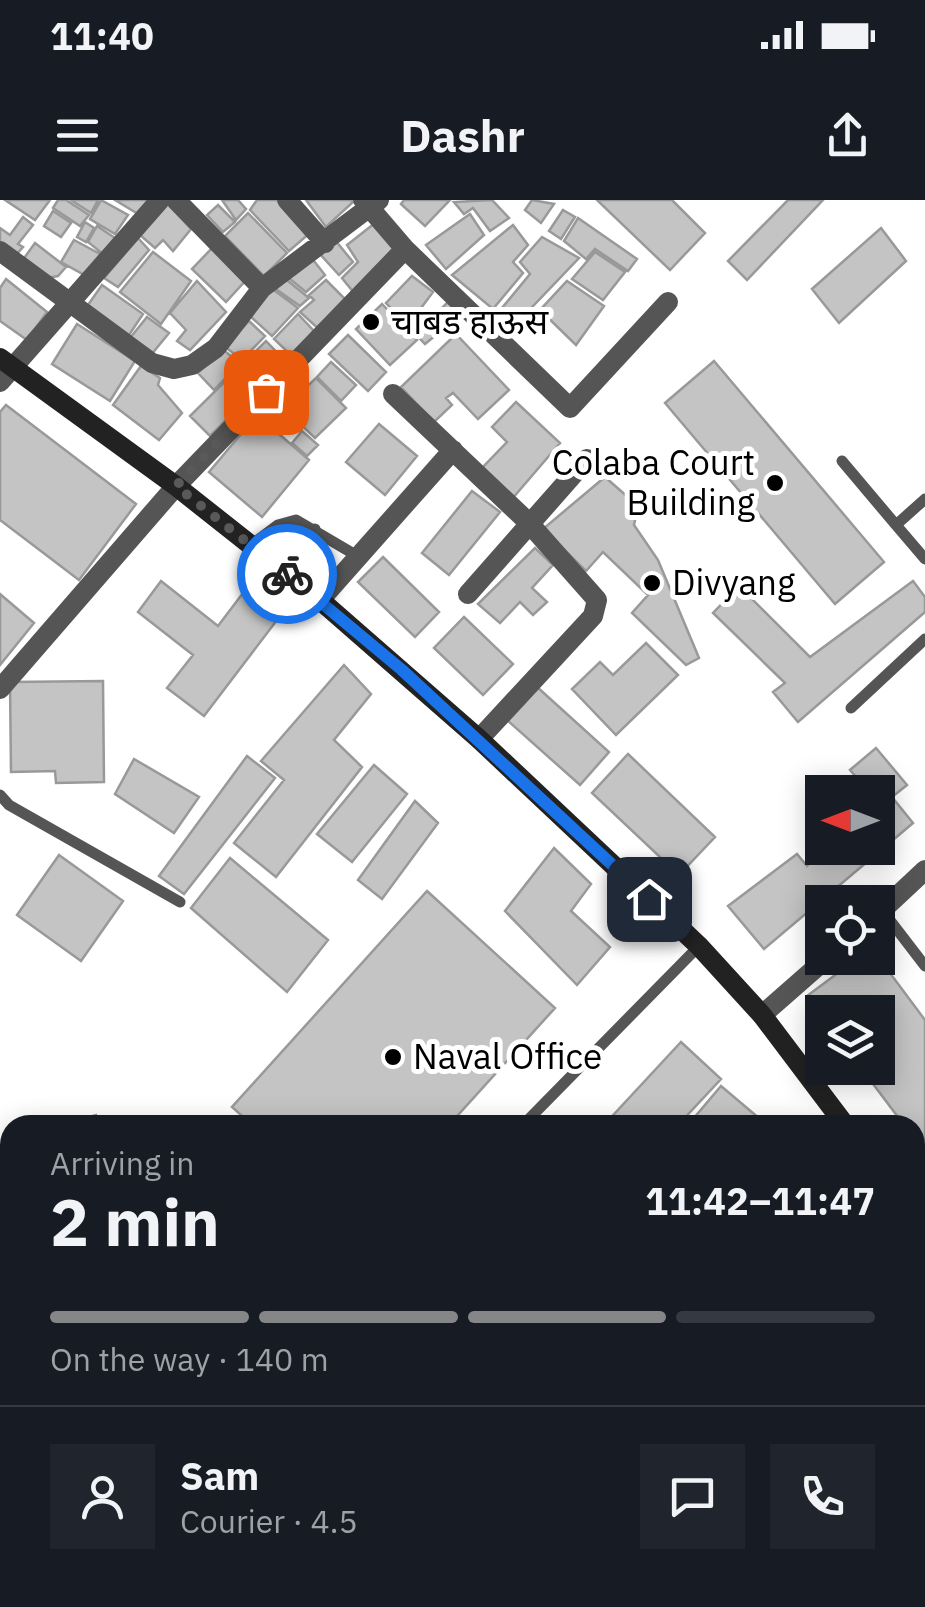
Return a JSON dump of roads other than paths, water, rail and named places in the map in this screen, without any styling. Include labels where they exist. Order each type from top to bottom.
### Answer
[{"type":"main road","points":[[4,369],[176,486],[314,595],[478,739],[699,946],[762,1015],[837,1115]]},
{"type":"street","points":[[4,369],[160,200]]},
{"type":"street","points":[[176,200],[262,288]]},
{"type":"street","points":[[287,200],[325,243]]},
{"type":"street","points":[[0,251],[152,363],[174,369],[192,364],[216,348],[262,288],[325,243],[370,203],[405,249],[570,408],[668,302]]},
{"type":"street","points":[[0,689],[176,486],[405,249]]},
{"type":"street","points":[[393,394],[528,522],[589,586],[597,600],[594,616],[478,739]]},
{"type":"street","points":[[314,595],[359,557],[453,450]]},
{"type":"street","points":[[468,594],[587,459]]},
{"type":"street","points":[[895,898],[925,870]]},
{"type":"street","points":[[762,1015],[808,975]]},
{"type":"lane","points":[[842,461],[925,559]]},
{"type":"lane","points":[[896,525],[925,499]]},
{"type":"lane","points":[[251,545],[278,525],[296,520],[359,557]]},
{"type":"lane","points":[[314,595],[315,530]]},
{"type":"lane","points":[[851,708],[925,639]]},
{"type":"lane","points":[[0,795],[9,805],[180,902]]},
{"type":"lane","points":[[895,930],[925,966]]},
{"type":"lane","points":[[533,1115],[699,946]]},
{"type":"place","name":"चाबड हाऊस","points":[[371,322]]},
{"type":"place","name":"Colaba Court Building","points":[[775,483]]},
{"type":"place","name":"Divyang","points":[[652,583]]},
{"type":"place","name":"Naval Office","points":[[393,1057]]}]
